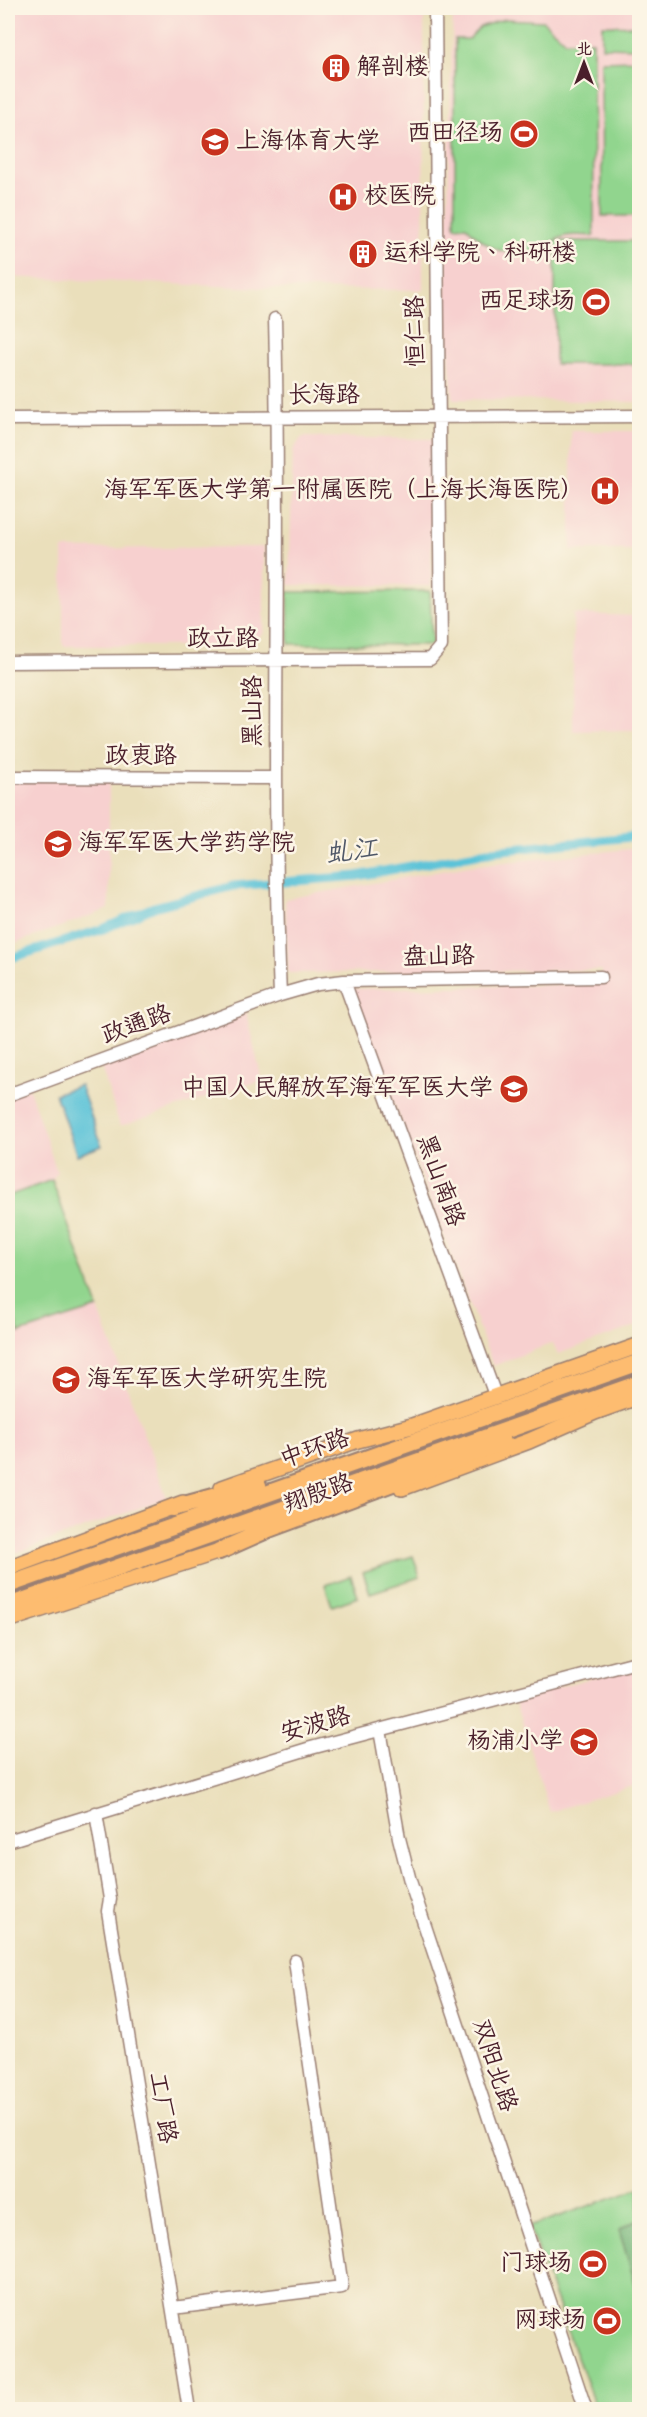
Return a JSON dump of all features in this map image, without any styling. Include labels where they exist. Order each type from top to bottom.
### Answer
[{"type":"highway","name":"中环路","points":[[8,1585],[639,1362]]},
{"type":"highway","name":"中环路","points":[[8,1606],[135,1559],[639,1383]]},
{"type":"highway","points":[[219,1551],[269,1529],[492,1447],[599,1397]]},
{"type":"highway","points":[[173,1508],[418,1440]]},
{"type":"main road","name":"翔殷路","points":[[8,1568],[358,1440],[412,1426],[639,1345]]},
{"type":"main road","name":"翔殷路","points":[[8,1620],[261,1539],[529,1442],[595,1412],[639,1396]]},
{"type":"street","name":"恒仁路","points":[[435,8],[441,646],[437,653]]},
{"type":"street","name":"黑山路","points":[[275,319],[278,417],[275,778],[280,995]]},
{"type":"street","name":"长海路","points":[[8,419],[639,416]]},
{"type":"street","name":"政立路","points":[[8,662],[430,659],[437,653]]},
{"type":"street","name":"政衷路","points":[[8,777],[275,778]]},
{"type":"street","name":"盘山路","points":[[280,995],[318,984],[344,981],[601,976]]},
{"type":"street","name":"黑山南路","points":[[344,981],[495,1395]]},
{"type":"street","name":"政通路","points":[[8,1095],[280,995]]},
{"type":"street","name":"安波路","points":[[8,1841],[311,1748],[639,1661]]},
{"type":"street","name":"双阳北路","points":[[380,1730],[399,1838],[410,1881],[586,2409]]},
{"type":"street","name":"工厂路","points":[[96,1814],[110,1899],[108,1911],[189,2409]]},
{"type":"street","points":[[173,2308],[342,2287],[295,1960]]},
{"type":"shaded area","name":"上海体育大学","points":[[8,8],[424,8],[423,290],[285,289],[8,277]]},
{"type":"shaded area","name":"上海体育大学","points":[[453,8],[639,8],[639,402],[453,399],[445,311]]},
{"type":"shaded area","name":"海军军医大学第一附属医院（上海长海医院）","points":[[571,431],[639,431],[639,550],[571,550]]},
{"type":"shaded area","points":[[302,437],[433,439],[431,586],[289,585],[293,450]]},
{"type":"shaded area","points":[[264,547],[264,633],[248,646],[63,646],[63,549]]},
{"type":"shaded area","points":[[573,614],[639,616],[639,730],[573,731]]},
{"type":"shaded area","name":"海军军医大学药学院","points":[[109,778],[109,909],[8,946],[8,779]]},
{"type":"shaded area","name":"中国人民解放军海军军医大学","points":[[639,848],[639,1325],[558,1354],[553,1343],[493,1366],[351,989],[601,984],[602,970],[288,973],[285,899],[469,866]]},
{"type":"shaded area","points":[[246,1013],[262,1080],[120,1126],[100,1064]]},
{"type":"shaded area","name":"海军军医大学研究生院","points":[[29,1088],[57,1172],[52,1181],[167,1498],[8,1556],[8,1095]]},
{"type":"shaded area","name":"杨浦小学","points":[[639,1665],[639,1784],[550,1812],[514,1699]]},
{"type":"green space","name":"西田径场","points":[[504,19],[543,21],[565,41],[593,41],[594,236],[566,236],[536,250],[516,254],[498,250],[489,245],[466,226],[455,227],[455,39],[469,39],[480,27]]},
{"type":"green space","points":[[602,25],[639,26],[638,48],[602,47]]},
{"type":"green space","points":[[639,60],[639,216],[602,216],[601,61]]},
{"type":"green space","name":"西足球场","points":[[555,241],[638,241],[638,364],[555,364]]},
{"type":"green space","points":[[430,591],[432,645],[289,644],[288,592]]},
{"type":"green space","points":[[52,1180],[98,1308],[19,1333],[8,1301],[8,1196]]},
{"type":"green space","points":[[413,1556],[420,1577],[370,1593],[363,1572]]},
{"type":"green space","points":[[351,1576],[358,1597],[332,1606],[325,1585]]},
{"type":"green space","points":[[639,2188],[639,2409],[596,2409],[529,2227]]},
{"type":"green space","points":[[640,2220],[639,2296],[619,2230]]},
{"type":"water","points":[[80,1085],[102,1146],[77,1155],[55,1094]]},
{"type":"waterway","name":"虬江","points":[[8,959],[103,929],[154,907],[233,886],[357,876],[493,851],[640,836]]},
{"type":"place","name":"解剖楼","points":[[336,68]]},
{"type":"place","name":"西田径场","points":[[524,134]]},
{"type":"place","name":"上海体育大学","points":[[215,142]]},
{"type":"place","name":"校医院","points":[[343,197]]},
{"type":"place","name":"运科学院、科研楼","points":[[363,254]]},
{"type":"place","name":"西足球场","points":[[596,302]]},
{"type":"place","name":"海军军医大学第一附属医院（上海长海医院）","points":[[605,491]]},
{"type":"place","name":"海军军医大学药学院","points":[[58,844]]},
{"type":"place","name":"中国人民解放军海军军医大学","points":[[514,1089]]},
{"type":"place","name":"海军军医大学研究生院","points":[[66,1380]]},
{"type":"place","name":"杨浦小学","points":[[584,1742]]},
{"type":"place","name":"门球场","points":[[593,2264]]},
{"type":"place","name":"网球场","points":[[607,2321]]}]
